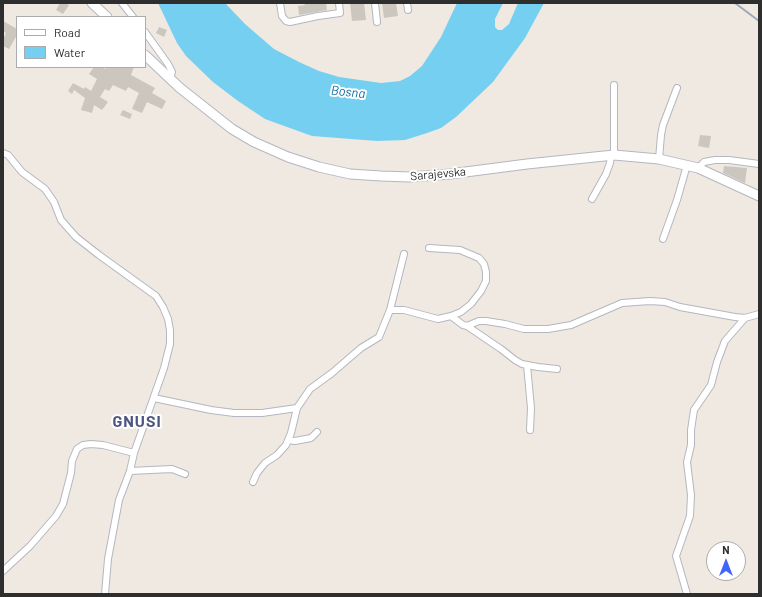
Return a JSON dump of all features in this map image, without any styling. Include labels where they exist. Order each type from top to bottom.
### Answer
[{"type":"main road","points":[[92,3],[105,16]]},
{"type":"main road","name":"Sarajevska","points":[[146,56],[170,79],[232,129],[254,142],[288,158],[319,167],[350,174],[410,177],[612,156],[659,159],[698,168],[759,196]]},
{"type":"street","points":[[122,3],[132,16]]},
{"type":"street","points":[[280,3],[282,16],[286,21],[290,22],[318,16],[340,14],[340,3]]},
{"type":"street","points":[[375,3],[377,22]]},
{"type":"street","points":[[146,33],[168,64],[172,72],[170,79]]},
{"type":"street","points":[[592,199],[606,174],[612,156],[614,85]]},
{"type":"street","points":[[659,159],[663,125],[676,88]]},
{"type":"street","points":[[3,153],[8,155],[22,172],[45,189],[54,202],[61,220],[76,237],[156,296],[168,319],[170,344],[164,368],[119,500],[108,559],[105,594]]},
{"type":"street","points":[[698,168],[704,162],[714,160],[729,160],[759,164]]},
{"type":"street","points":[[663,239],[677,200],[687,165]]},
{"type":"street","points":[[390,310],[404,310],[438,319],[461,312],[471,304],[481,291],[486,281],[486,272],[484,264],[479,258],[460,250],[428,248]]},
{"type":"street","points":[[253,482],[257,473],[265,464],[283,450],[295,421],[297,408],[310,389],[332,373],[361,348],[379,337],[390,310],[404,254]]},
{"type":"street","points":[[467,326],[479,321],[486,321],[524,329],[548,329],[571,324],[622,303],[650,301],[665,302],[680,307],[745,318],[759,314]]},
{"type":"street","points":[[451,316],[515,360],[527,366],[557,368]]},
{"type":"street","points":[[687,594],[676,556],[690,516],[691,495],[687,462],[691,445],[691,430],[694,410],[712,385],[717,362],[725,341],[745,318]]},
{"type":"street","points":[[527,366],[531,408],[530,430]]},
{"type":"street","points":[[154,398],[211,410],[234,413],[262,413],[297,408]]},
{"type":"street","points":[[288,440],[295,441],[311,438],[317,432]]},
{"type":"street","points":[[3,571],[30,546],[56,516],[63,504],[71,473],[72,461],[77,449],[84,445],[91,444],[134,453]]},
{"type":"street","points":[[130,471],[172,469],[185,474]]},
{"type":"water","name":"Bosna","points":[[158,3],[225,3],[245,24],[274,49],[299,62],[319,71],[339,77],[381,83],[400,81],[410,76],[422,66],[441,37],[457,3],[503,3],[495,19],[495,27],[498,30],[502,30],[509,24],[518,3],[544,3],[525,38],[493,82],[456,117],[441,128],[405,140],[377,141],[312,136],[265,119],[213,82],[186,56],[177,43]]},
{"type":"building","points":[[60,3],[69,5],[63,14],[56,10]]},
{"type":"building","points":[[304,3],[326,3],[327,10],[299,15],[298,6],[305,5]]},
{"type":"building","points":[[350,3],[364,3],[366,20],[352,21]]},
{"type":"building","points":[[382,3],[396,3],[398,16],[384,18]]},
{"type":"building","points":[[3,21],[16,28],[16,37],[9,49],[3,46],[3,39],[6,33],[3,31]]},
{"type":"building","points":[[159,27],[167,30],[164,37],[156,33]]},
{"type":"building","points":[[93,68],[134,68],[131,75],[155,88],[152,93],[166,101],[162,109],[147,102],[142,113],[132,109],[139,93],[128,87],[126,91],[113,85],[109,91],[105,89],[100,97],[108,102],[102,110],[94,105],[92,113],[81,110],[85,98],[74,90],[72,94],[68,91],[73,83],[84,89],[85,87],[91,91],[97,79],[89,74]]},
{"type":"building","points":[[123,110],[132,114],[130,119],[120,115]]},
{"type":"building","points":[[700,135],[711,136],[709,148],[698,146]]},
{"type":"building","points":[[724,166],[747,168],[745,183],[723,173]]},
{"type":"railway","points":[[735,3],[759,21]]},
{"type":"district","name":"GNUSI","points":[[137,422]]}]
